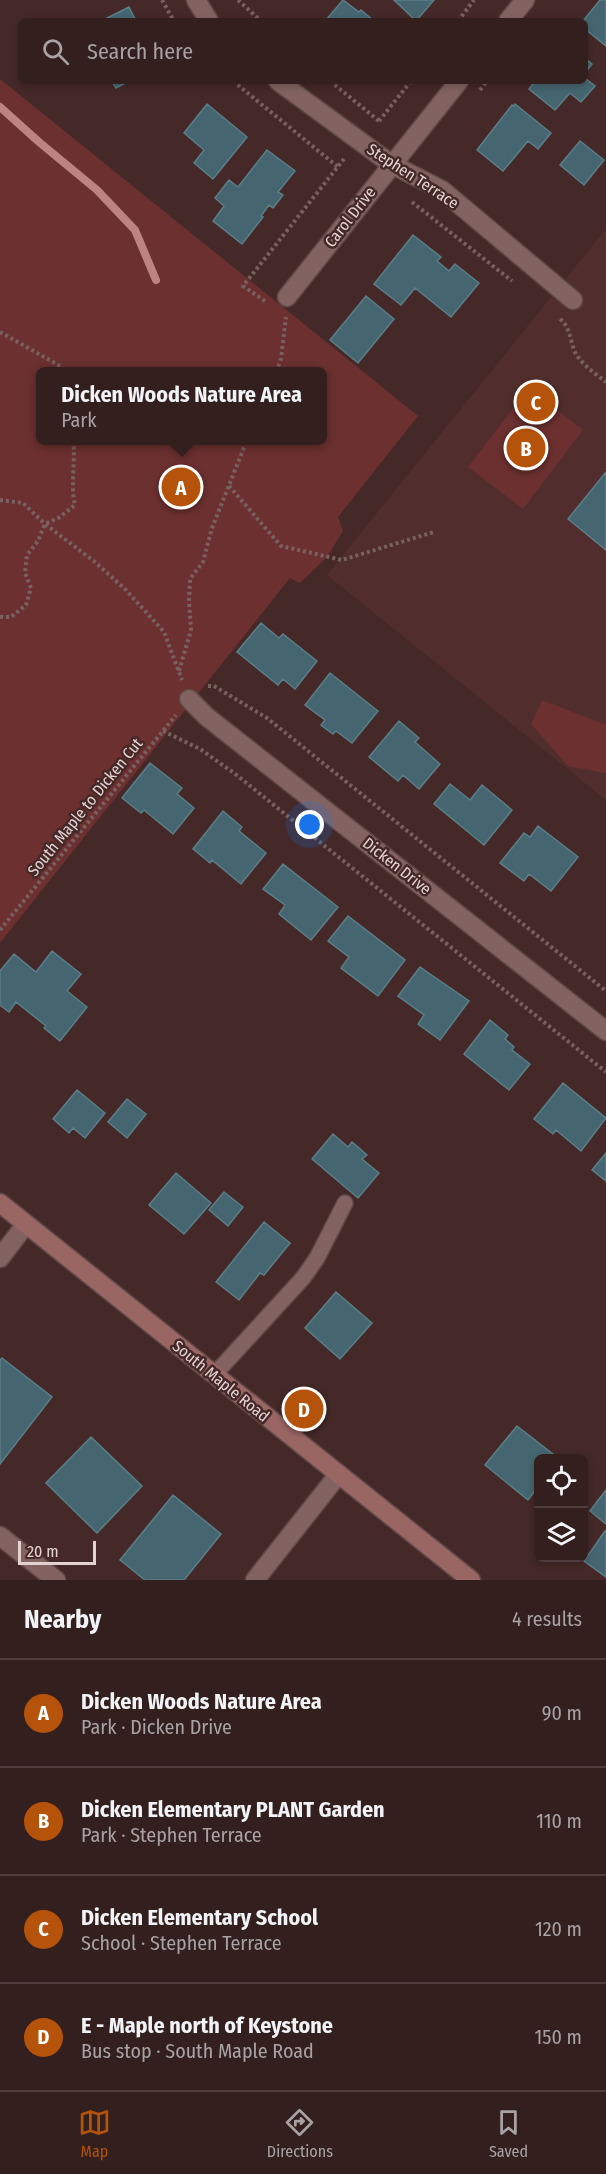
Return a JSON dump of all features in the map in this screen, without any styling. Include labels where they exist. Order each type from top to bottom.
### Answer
[{"type":"street","points":[[196,0],[207,18]]},
{"type":"street","points":[[510,18],[525,0]]},
{"type":"street","name":"Stephen Terrace","points":[[282,84],[391,164],[442,190],[573,300]]},
{"type":"street","name":"Carol Drive","points":[[287,297],[457,84]]},
{"type":"street","name":"Dicken Drive","points":[[189,699],[207,717],[606,1030]]},
{"type":"street","name":"South Maple Road","points":[[0,1203],[471,1580]]},
{"type":"street","points":[[0,1258],[26,1224]]},
{"type":"street","points":[[255,1580],[338,1475]]},
{"type":"street","points":[[0,1536],[56,1580]]},
{"type":"lane","points":[[214,1375],[303,1278],[317,1258],[345,1203]]},
{"type":"path","points":[[162,0],[172,18]]},
{"type":"path","points":[[238,0],[258,18]]},
{"type":"path","points":[[460,18],[474,0]]},
{"type":"path","points":[[237,84],[338,167]]},
{"type":"path","points":[[334,84],[379,121]]},
{"type":"path","points":[[372,128],[409,84]]},
{"type":"path","points":[[408,199],[519,286]]},
{"type":"path","points":[[278,367],[285,332],[287,297]]},
{"type":"path","points":[[555,316],[565,323],[575,352],[586,366],[606,382]]},
{"type":"path","points":[[0,332],[62,367]]},
{"type":"path","points":[[0,617],[11,618],[26,604],[31,588],[25,573],[27,555],[38,541],[45,524],[60,517],[75,505],[72,494],[74,445]]},
{"type":"path","points":[[0,500],[23,503],[124,589],[164,632],[179,672],[191,630],[190,579],[203,562],[212,528],[245,445]]},
{"type":"path","points":[[229,486],[281,546],[342,560],[434,532]]},
{"type":"path","points":[[204,686],[214,686],[267,718],[606,991]]},
{"type":"path","name":"South Maple to Dicken Cut","points":[[0,930],[189,699]]},
{"type":"path","points":[[163,731],[200,749],[234,772],[606,1072]]},
{"type":"shaded area","points":[[0,79],[418,416],[338,517],[343,531],[327,557],[300,583],[290,578],[0,943]]},
{"type":"shaded area","points":[[606,229],[606,800],[327,575]]},
{"type":"shaded area","points":[[529,388],[583,430],[523,509],[468,467]]},
{"type":"shaded area","points":[[542,700],[606,725],[606,773],[568,766],[531,724]]},
{"type":"building","points":[[343,0],[370,18],[328,18]]},
{"type":"building","points":[[394,0],[434,0],[419,18],[413,18]]},
{"type":"building","points":[[600,0],[606,0],[606,46],[588,31],[588,18],[585,18]]},
{"type":"building","points":[[129,7],[134,18],[107,18]]},
{"type":"building","points":[[588,80],[595,86],[581,102],[570,93],[555,110],[529,89],[533,84],[588,84]]},
{"type":"building","points":[[207,104],[247,137],[213,179],[194,163],[204,150],[184,133]]},
{"type":"building","points":[[515,104],[551,133],[538,149],[528,141],[503,171],[477,150]]},
{"type":"building","points":[[580,141],[604,160],[584,185],[560,165]]},
{"type":"building","points":[[267,150],[295,171],[278,192],[283,195],[273,208],[269,205],[261,216],[263,217],[242,244],[213,221],[224,206],[215,198],[229,180],[238,187]]},
{"type":"building","points":[[413,235],[441,257],[437,261],[449,271],[455,264],[479,283],[451,317],[415,288],[401,305],[374,284]]},
{"type":"building","points":[[366,296],[394,319],[358,363],[330,340]]},
{"type":"building","points":[[606,472],[606,550],[568,519]]},
{"type":"building","points":[[261,623],[279,638],[283,634],[317,661],[295,689],[283,679],[278,685],[237,652]]},
{"type":"building","points":[[330,673],[378,711],[352,743],[336,731],[333,734],[321,725],[325,720],[305,705]]},
{"type":"building","points":[[399,721],[419,738],[415,742],[440,764],[419,789],[403,775],[398,781],[369,757]]},
{"type":"building","points":[[150,763],[182,788],[177,794],[194,808],[173,834],[144,810],[141,813],[122,798]]},
{"type":"building","points":[[450,784],[470,800],[482,785],[512,810],[484,845],[434,804]]},
{"type":"building","points":[[223,811],[242,827],[239,831],[266,853],[241,884],[212,860],[210,863],[193,849]]},
{"type":"building","points":[[538,826],[578,857],[551,891],[529,874],[524,881],[500,863],[524,833],[530,837]]},
{"type":"building","points":[[283,864],[338,907],[311,940],[279,914],[285,905],[263,889]]},
{"type":"building","points":[[348,916],[405,960],[378,996],[341,968],[349,957],[328,941]]},
{"type":"building","points":[[52,951],[81,974],[67,991],[87,1007],[60,1041],[44,1028],[46,1026],[16,1002],[9,1012],[0,1005],[0,971],[14,954],[36,972]]},
{"type":"building","points":[[420,967],[469,1001],[440,1040],[418,1024],[424,1015],[398,996]]},
{"type":"building","points":[[490,1020],[508,1035],[505,1039],[514,1047],[512,1050],[530,1064],[509,1090],[464,1054]]},
{"type":"building","points":[[563,1083],[606,1118],[581,1151],[556,1130],[553,1134],[534,1119]]},
{"type":"building","points":[[77,1090],[105,1113],[85,1138],[73,1128],[69,1133],[53,1119]]},
{"type":"building","points":[[127,1099],[146,1114],[127,1138],[108,1122]]},
{"type":"building","points":[[333,1134],[348,1147],[352,1142],[367,1155],[362,1159],[379,1173],[358,1198],[312,1159]]},
{"type":"building","points":[[606,1153],[606,1181],[592,1170]]},
{"type":"building","points":[[176,1173],[211,1203],[184,1234],[149,1205]]},
{"type":"building","points":[[224,1192],[243,1207],[228,1226],[209,1210]]},
{"type":"building","points":[[264,1222],[290,1243],[264,1275],[260,1273],[239,1300],[216,1282]]},
{"type":"building","points":[[336,1292],[372,1323],[340,1359],[305,1328]]},
{"type":"building","points":[[2,1358],[52,1397],[0,1464],[0,1360]]},
{"type":"building","points":[[517,1426],[553,1454],[534,1454],[534,1492],[528,1500],[485,1465]]},
{"type":"building","points":[[91,1437],[142,1486],[97,1533],[46,1483]]},
{"type":"building","points":[[606,1490],[606,1524],[590,1511]]},
{"type":"building","points":[[173,1495],[221,1534],[184,1580],[145,1580],[120,1560]]},
{"type":"building","points":[[605,1531],[606,1577],[585,1562],[588,1562],[588,1555]]},
{"type":"waterway","points":[[0,107],[97,190],[135,230],[156,280]]},
{"type":"place","name":"Dicken Elementary School","points":[[536,402]]},
{"type":"place","name":"Dicken Elementary PLANT Garden","points":[[526,448]]},
{"type":"place","name":"Dicken Woods Nature Area","points":[[181,487]]},
{"type":"place","name":"E - Maple north of Keystone","points":[[304,1409]]}]
